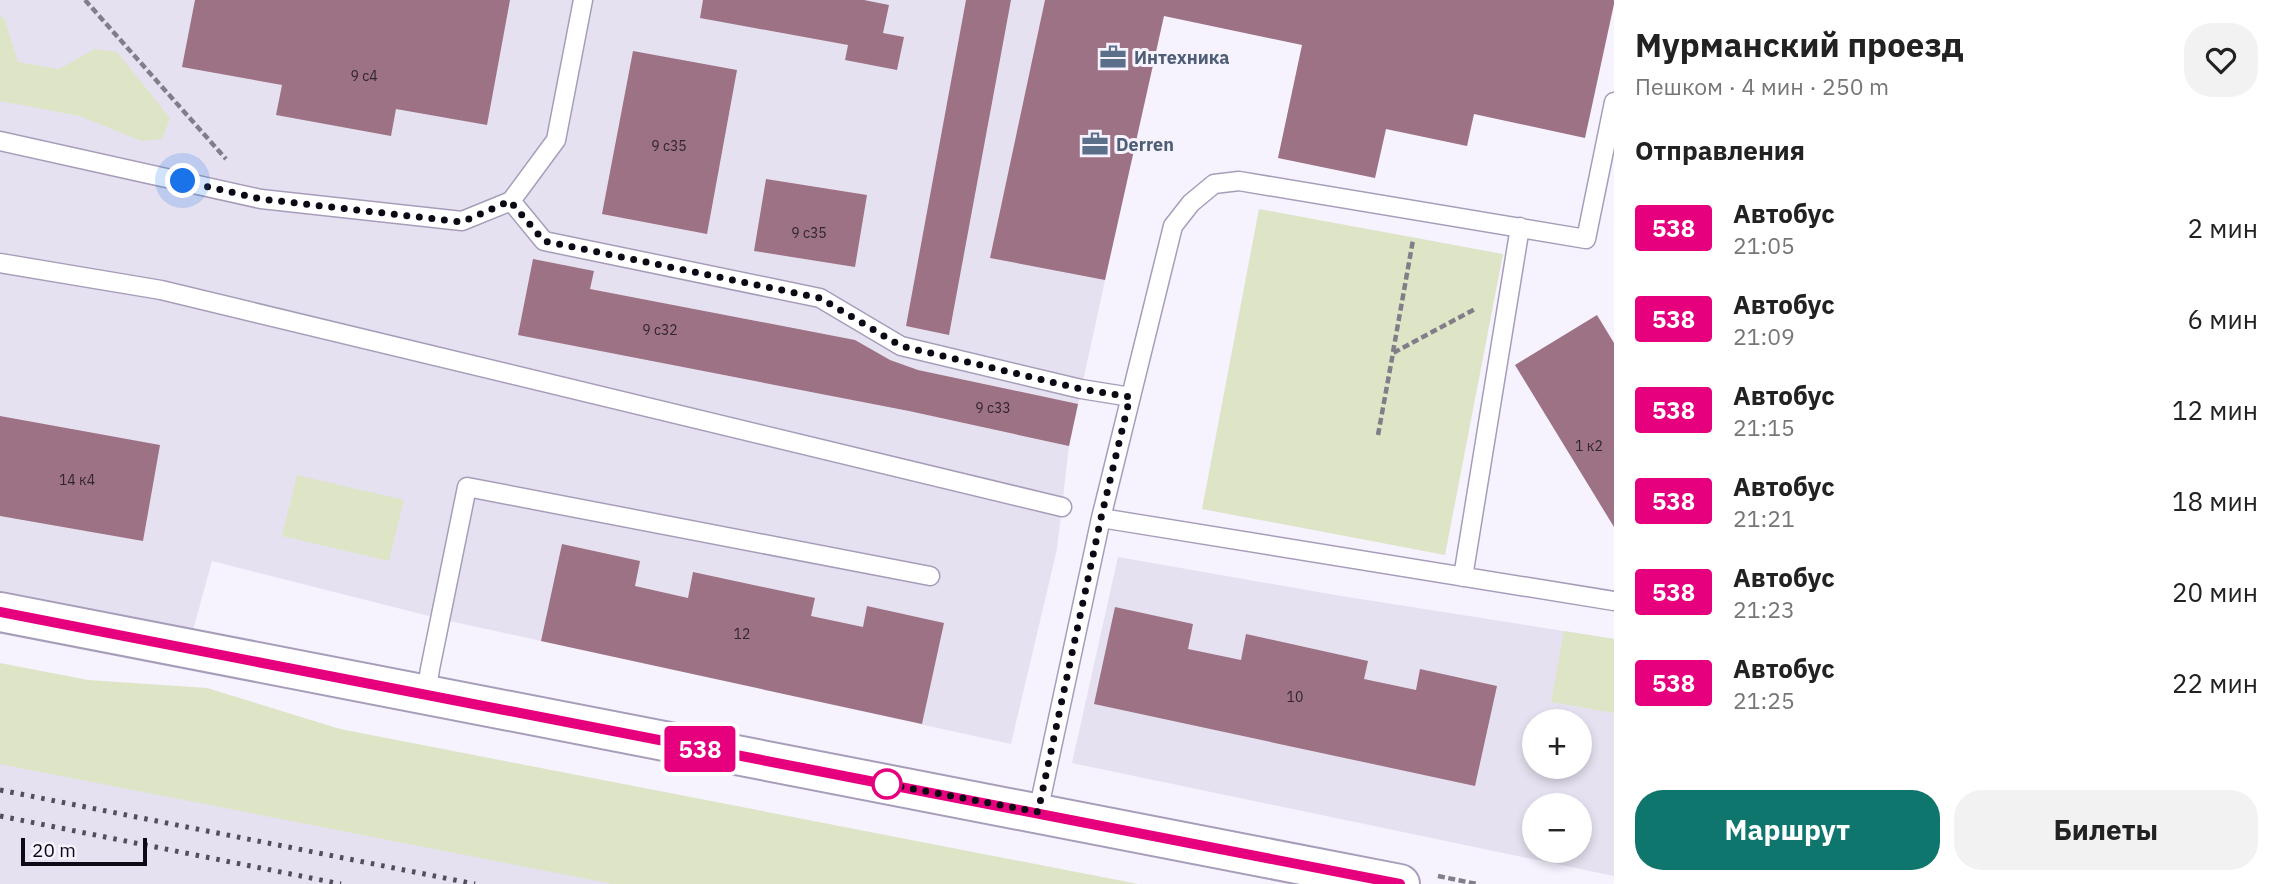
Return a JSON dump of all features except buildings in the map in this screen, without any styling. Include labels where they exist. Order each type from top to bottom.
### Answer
[{"type":"street","points":[[0,612],[1400,884]]},
{"type":"lane","points":[[0,141],[261,199],[462,222],[510,201],[556,140],[583,0]]},
{"type":"lane","points":[[1038,812],[1101,518],[1130,397],[1173,226],[1191,203],[1214,184],[1238,181],[1586,239],[1614,102]]},
{"type":"lane","points":[[510,201],[544,241],[820,298],[901,346],[1081,389],[1130,397]]},
{"type":"lane","points":[[1463,577],[1520,227]]},
{"type":"lane","points":[[0,263],[161,290],[1062,507]]},
{"type":"lane","points":[[426,696],[467,487],[930,576]]},
{"type":"lane","points":[[1101,518],[1614,601]]},
{"type":"path","points":[[85,0],[261,199]]},
{"type":"path","points":[[1378,435],[1418,211]]},
{"type":"path","points":[[1393,353],[1509,291]]},
{"type":"shaded area","points":[[0,0],[1045,0],[1105,280],[1069,446],[1057,549],[1011,744],[441,619],[212,561],[193,630],[0,592]]},
{"type":"shaded area","points":[[1118,557],[1614,639],[1614,876],[1552,863],[1592,863],[1592,793],[1522,793],[1522,857],[1072,763]]},
{"type":"shaded area","points":[[0,702],[866,884],[0,884]]},
{"type":"green space","points":[[0,16],[5,20],[18,62],[59,69],[95,49],[117,52],[170,118],[162,139],[141,141],[80,116],[0,101]]},
{"type":"green space","points":[[1259,209],[1503,254],[1445,555],[1202,509]]},
{"type":"green space","points":[[297,475],[404,500],[389,561],[282,536]]},
{"type":"green space","points":[[1564,631],[1614,639],[1614,713],[1551,702]]},
{"type":"green space","points":[[0,663],[88,680],[207,688],[340,729],[1138,884],[613,884],[0,764]]},
{"type":"railway","points":[[0,790],[475,884]]},
{"type":"railway","points":[[0,816],[341,884]]},
{"type":"bus line","name":"538","points":[[0,612],[1400,884]]},
{"type":"place","name":"Интехника","points":[[1113,57]]},
{"type":"place","name":"Derren","points":[[1095,144]]},
{"type":"route","points":[[183,181],[261,199],[462,222],[510,201],[544,241],[820,298],[901,346],[1081,389],[1130,397],[1101,518],[1038,812],[887,784]]}]
